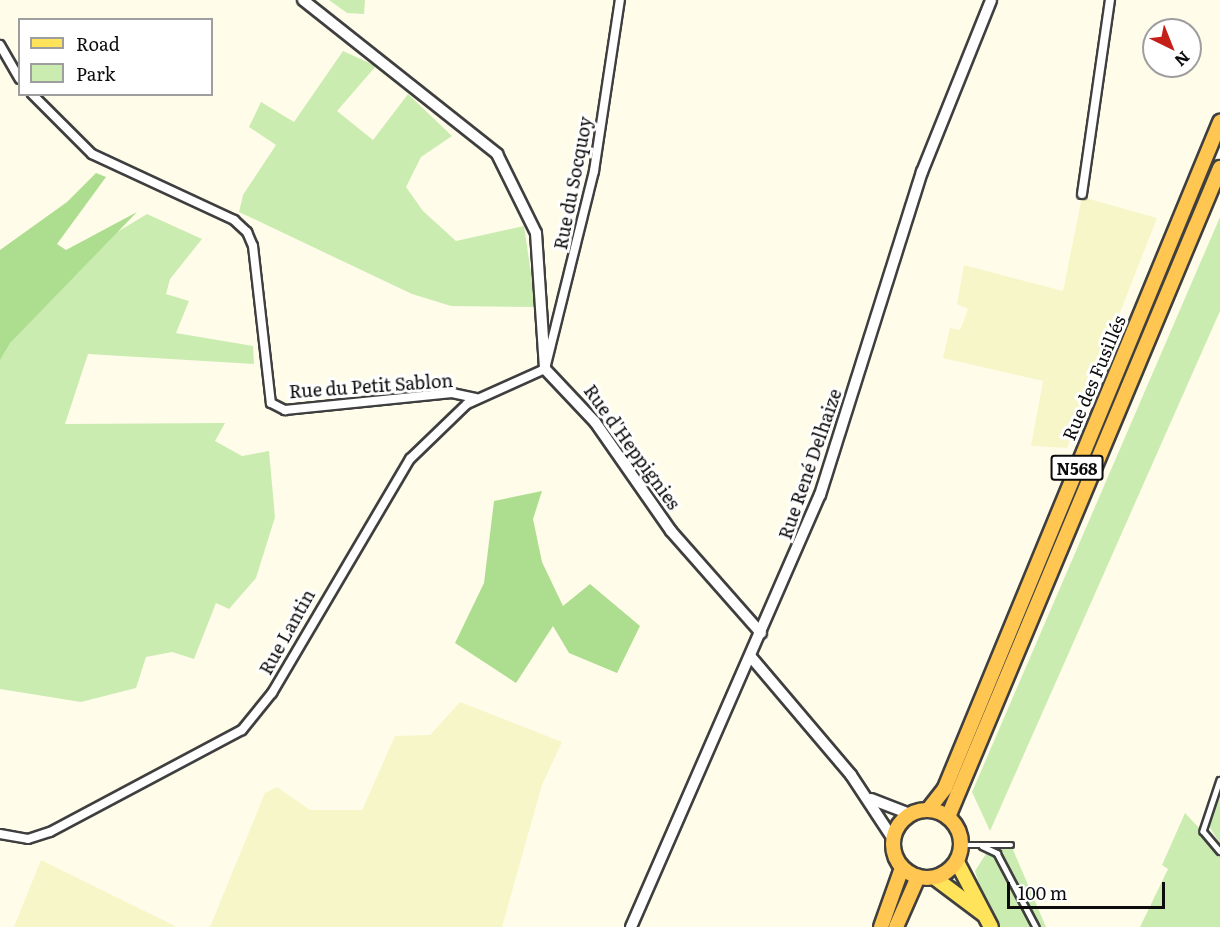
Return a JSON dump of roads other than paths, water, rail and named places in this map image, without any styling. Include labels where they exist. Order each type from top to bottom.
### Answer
[{"type":"highway","name":"Rue des Fusillés","points":[[927,810],[945,788],[1220,122]]},
{"type":"highway","name":"Rue des Fusillés","points":[[948,817],[1220,168]]},
{"type":"highway","points":[[881,927],[902,868],[893,839],[910,814],[927,810],[948,817],[962,844],[957,862],[934,878],[918,877],[902,868]]},
{"type":"highway","points":[[896,927],[918,877]]},
{"type":"main road","points":[[957,862],[989,922]]},
{"type":"main road","points":[[934,878],[989,922]]},
{"type":"street","points":[[303,0],[469,128],[513,177],[538,244],[545,369]]},
{"type":"street","name":"Rue du Socquoy","points":[[545,369],[594,171],[620,0]]},
{"type":"street","name":"Rue René Delhaize","points":[[631,927],[820,495],[922,172],[991,0]]},
{"type":"street","points":[[1082,194],[1103,68],[1110,0]]},
{"type":"street","points":[[0,45],[18,76]]},
{"type":"street","name":"Rue du Petit Sablon","points":[[34,96],[92,154],[234,220],[247,232],[271,403],[285,410],[452,393],[475,398]]},
{"type":"street","name":"Rue Lantin","points":[[0,834],[28,839],[51,832],[242,730],[283,674],[391,483],[475,398],[545,369]]},
{"type":"street","name":"Rue d'Heppignies","points":[[545,369],[595,422],[671,531],[761,633]]},
{"type":"street","points":[[751,657],[868,798],[893,839]]},
{"type":"street","points":[[868,798],[910,814]]},
{"type":"lane","points":[[1220,780],[1203,831],[1220,851]]},
{"type":"lane","points":[[962,844],[982,846],[1011,844]]},
{"type":"lane","points":[[982,846],[997,853],[1036,927]]}]
